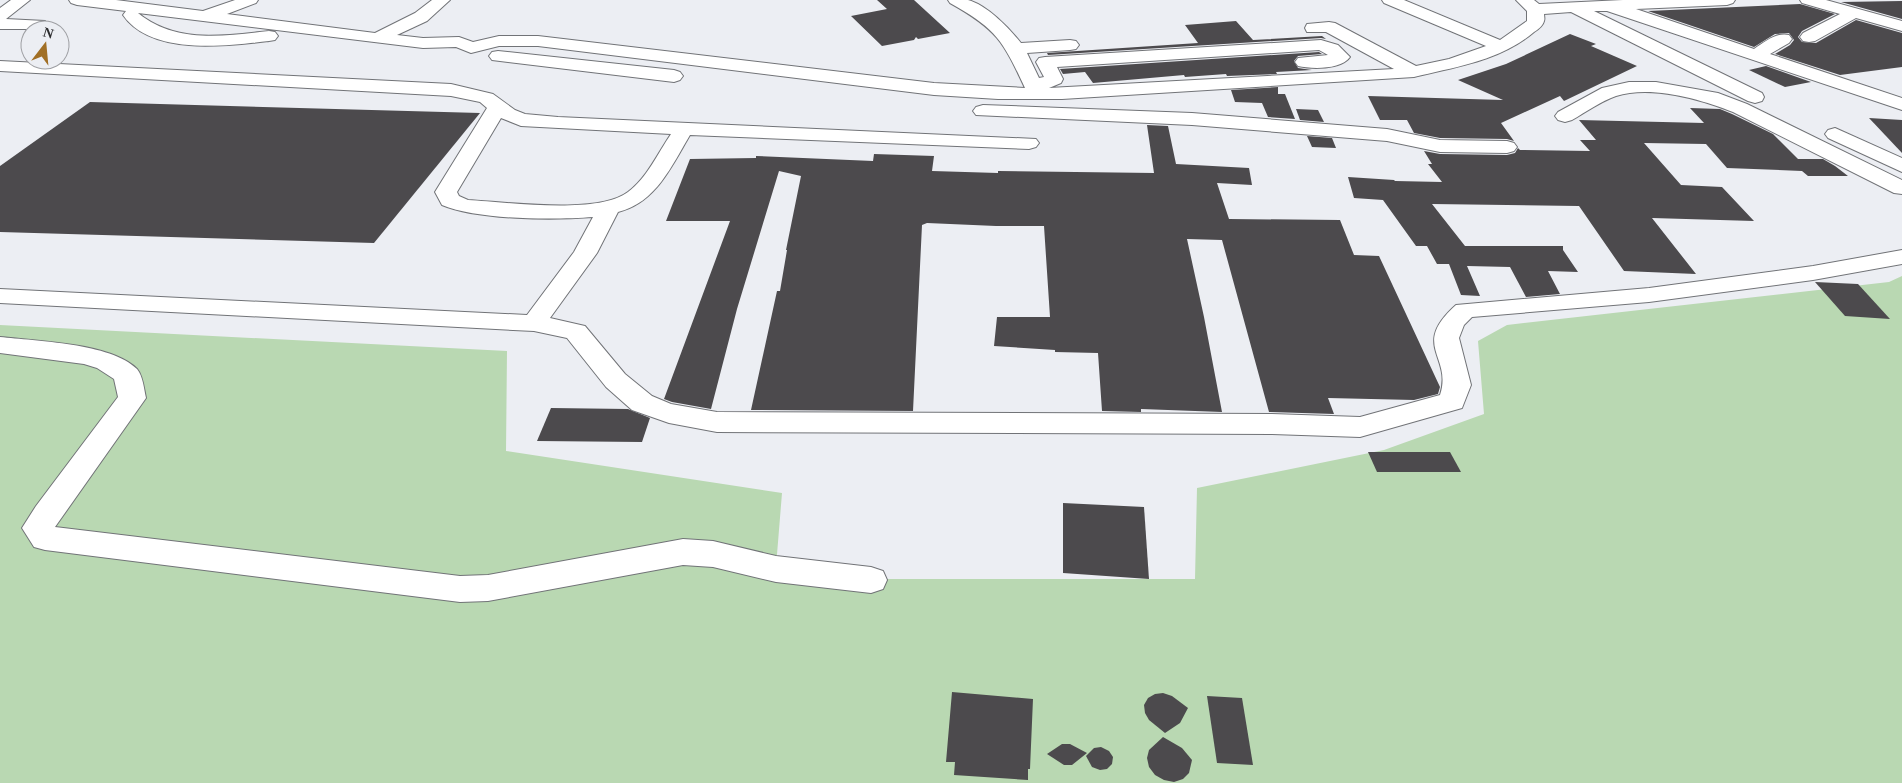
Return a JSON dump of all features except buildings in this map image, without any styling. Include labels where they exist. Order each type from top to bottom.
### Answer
[{"type":"street","points":[[0,16],[22,0]]},
{"type":"street","points":[[76,0],[206,8],[302,29],[424,43],[458,42],[479,53],[496,56],[688,78]]},
{"type":"street","points":[[194,0],[206,8],[250,0]]},
{"type":"street","points":[[377,38],[421,17],[442,0]]},
{"type":"street","points":[[956,0],[985,16],[1003,30],[1016,49],[1035,91]]},
{"type":"street","points":[[1390,0],[1500,46]]},
{"type":"street","points":[[471,48],[499,40],[538,41],[982,94],[1414,72],[1460,62],[1513,40],[1536,22],[1530,5],[1575,8],[1620,4],[1727,0]]},
{"type":"street","points":[[1808,0],[1902,26]]},
{"type":"street","points":[[1620,4],[1756,55],[1902,104]]},
{"type":"street","points":[[1575,8],[1796,116]]},
{"type":"street","points":[[1809,37],[1854,13]]},
{"type":"street","points":[[131,16],[154,31],[197,40],[214,41],[252,38],[302,29]]},
{"type":"street","points":[[0,24],[20,25]]},
{"type":"street","points":[[1299,29],[1329,27],[1414,72]]},
{"type":"street","points":[[1016,49],[1260,32]]},
{"type":"street","points":[[1756,55],[1783,39]]},
{"type":"street","points":[[1035,91],[1054,79],[1153,62],[1229,50],[1321,45],[1332,49],[1341,57],[1337,60],[1242,66],[1153,62]]},
{"type":"street","points":[[1229,50],[1242,66]]},
{"type":"street","points":[[0,66],[437,89],[474,94],[486,98],[508,114],[521,120],[684,129],[1029,143]]},
{"type":"street","points":[[1565,116],[1610,92],[1629,88],[1656,88],[1711,97],[1740,108],[1902,188]]},
{"type":"street","points":[[498,106],[446,192],[450,200],[464,206],[571,212],[608,210],[633,200],[643,191],[684,129]]},
{"type":"street","points":[[967,111],[1192,120],[1387,134],[1440,146],[1507,146]]},
{"type":"street","points":[[1822,128],[1902,166]]},
{"type":"street","points":[[534,323],[585,253],[608,210]]},
{"type":"street","points":[[0,296],[534,323],[576,332],[611,376],[641,402],[670,414],[717,422],[1272,424],[1360,427],[1452,401],[1457,384],[1446,338],[1452,322],[1465,310],[1649,295],[1813,273],[1902,257]]},
{"type":"street","points":[[0,345],[87,356],[106,362],[127,375],[132,398],[38,528],[45,538],[460,588],[488,588],[683,552],[713,554],[776,569],[871,580]]},
{"type":"green space","points":[[1902,276],[1902,783],[0,783],[0,325],[507,351],[506,451],[782,493],[775,579],[1195,579],[1197,488],[1384,450],[1484,414],[1478,341],[1507,325],[1889,282]]}]
